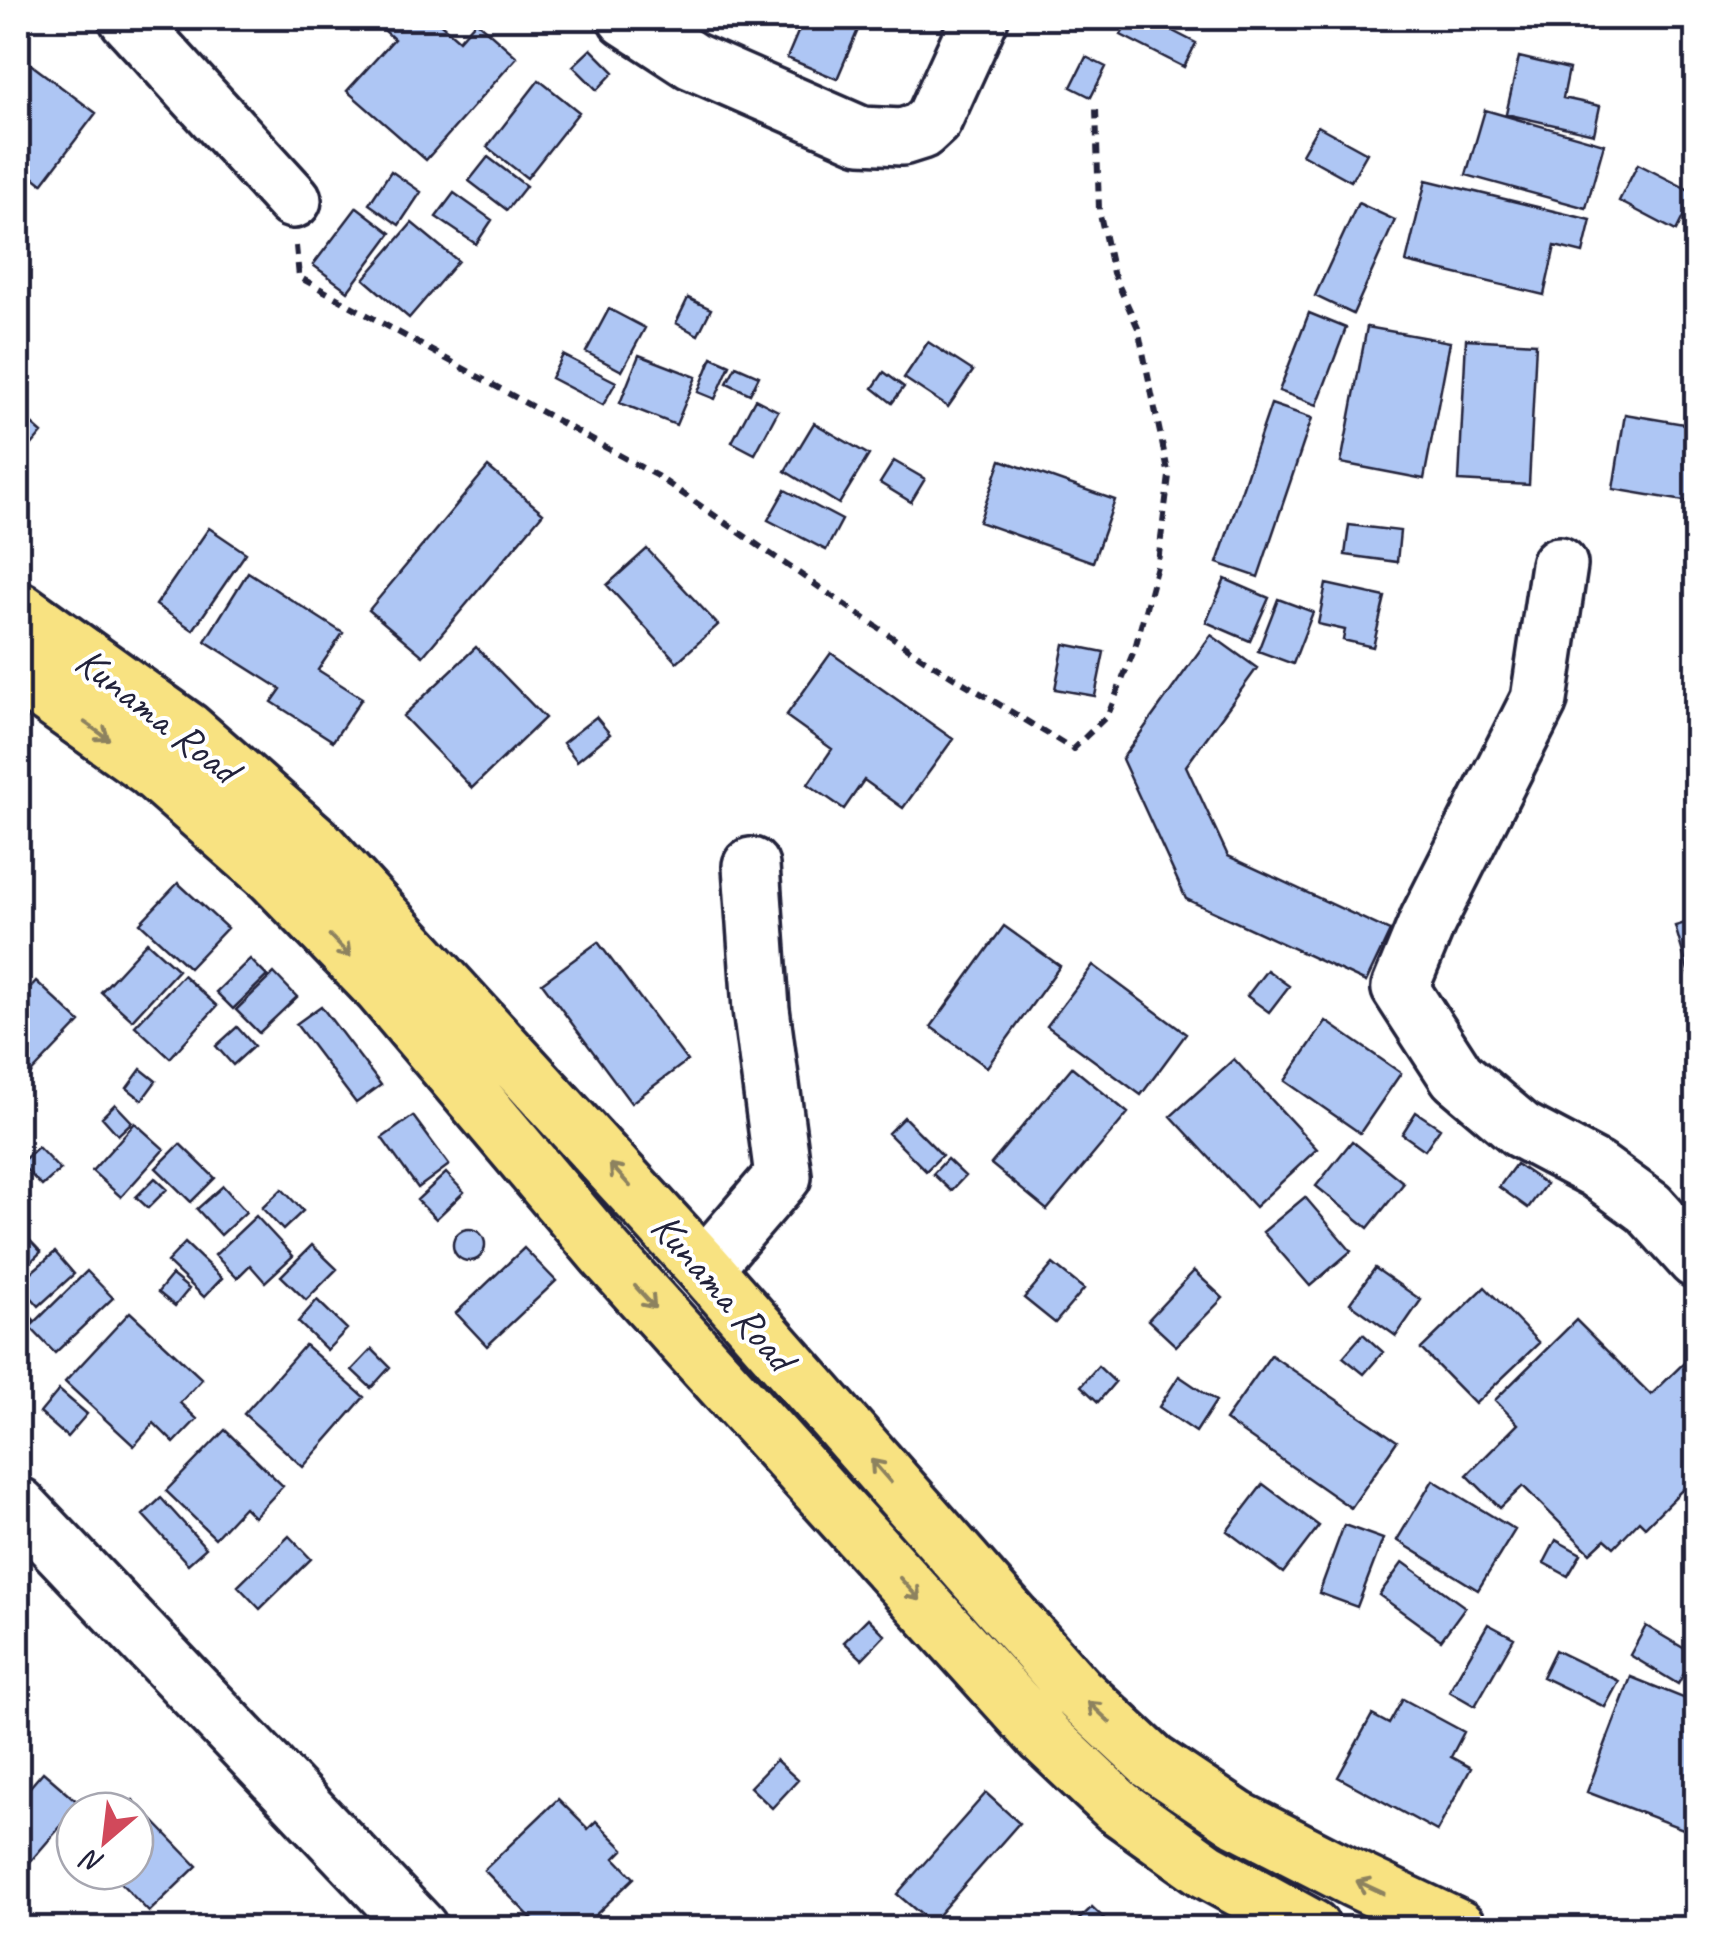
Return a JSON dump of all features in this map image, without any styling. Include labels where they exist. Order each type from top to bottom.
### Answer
[{"type":"main road","name":"Kunama Road","points":[[18,609],[187,730],[315,842],[704,1268],[1076,1691],[1152,1762],[1237,1819],[1458,1928]]},
{"type":"main road","name":"Kunama Road","points":[[18,674],[150,768],[272,876],[369,975],[606,1254],[1043,1736],[1118,1807],[1206,1870],[1312,1928]]},
{"type":"street","points":[[127,18],[292,200]]},
{"type":"street","points":[[626,18],[692,62],[861,135],[902,137],[921,131],[934,119],[980,18]]},
{"type":"street","points":[[1560,565],[1540,700],[1444,888],[1400,988],[1457,1076],[1521,1130],[1597,1170],[1649,1208],[1696,1260]]},
{"type":"street","points":[[704,1268],[784,1176],[761,1009],[751,866]]},
{"type":"street","points":[[18,1505],[419,1928]]},
{"type":"path","points":[[292,200],[298,277],[657,476],[924,659],[1073,749],[1108,715],[1135,648],[1158,562],[1168,476],[1138,328],[1113,273],[1100,210],[1096,108]]},
{"type":"building","points":[[434,18],[459,40],[476,21],[517,57],[426,160],[347,91],[394,39],[374,21]]},
{"type":"building","points":[[804,18],[863,18],[837,79],[787,58]]},
{"type":"building","points":[[1130,18],[1147,18],[1196,43],[1184,67],[1121,35]]},
{"type":"building","points":[[591,49],[614,72],[597,90],[573,66]]},
{"type":"building","points":[[1086,57],[1106,67],[1091,97],[1071,87]]},
{"type":"building","points":[[1519,57],[1569,69],[1563,98],[1600,106],[1594,134],[1506,114]]},
{"type":"building","points":[[29,63],[96,113],[42,184],[18,165],[18,78]]},
{"type":"building","points":[[539,80],[579,112],[527,178],[487,147]]},
{"type":"building","points":[[1485,110],[1604,144],[1586,208],[1466,175]]},
{"type":"building","points":[[1318,126],[1367,153],[1351,181],[1302,154]]},
{"type":"building","points":[[488,157],[526,186],[507,210],[469,181]]},
{"type":"building","points":[[1638,164],[1695,193],[1676,231],[1619,201]]},
{"type":"building","points":[[391,171],[421,192],[399,225],[369,204]]},
{"type":"building","points":[[1426,180],[1591,220],[1583,253],[1555,246],[1544,295],[1406,262]]},
{"type":"building","points":[[454,193],[492,220],[476,244],[436,217]]},
{"type":"building","points":[[1358,203],[1395,220],[1353,314],[1315,296]]},
{"type":"building","points":[[357,207],[391,233],[348,291],[313,265]]},
{"type":"building","points":[[412,223],[458,261],[409,318],[364,279]]},
{"type":"building","points":[[688,298],[711,309],[698,335],[676,323]]},
{"type":"building","points":[[609,309],[645,328],[622,371],[586,352]]},
{"type":"building","points":[[1309,313],[1346,328],[1317,405],[1279,391]]},
{"type":"building","points":[[1367,327],[1450,342],[1424,479],[1341,463]]},
{"type":"building","points":[[1466,339],[1536,343],[1529,485],[1459,481]]},
{"type":"building","points":[[928,342],[973,371],[948,407],[904,378]]},
{"type":"building","points":[[563,355],[616,382],[603,405],[551,378]]},
{"type":"building","points":[[639,355],[696,377],[676,425],[620,403]]},
{"type":"building","points":[[712,357],[730,365],[715,399],[698,392]]},
{"type":"building","points":[[736,366],[759,376],[750,394],[727,383]]},
{"type":"building","points":[[884,372],[904,387],[892,403],[873,388]]},
{"type":"building","points":[[755,399],[778,411],[755,454],[732,442]]},
{"type":"building","points":[[1271,404],[1312,418],[1258,577],[1217,563]]},
{"type":"building","points":[[18,412],[42,433],[18,461]]},
{"type":"building","points":[[1625,414],[1696,426],[1696,503],[1613,489]]},
{"type":"building","points":[[814,423],[869,455],[839,504],[785,471]]},
{"type":"building","points":[[1001,460],[1115,500],[1093,562],[979,522]]},
{"type":"building","points":[[894,461],[925,479],[911,502],[880,483]]},
{"type":"building","points":[[488,467],[543,513],[423,656],[369,610]]},
{"type":"building","points":[[785,490],[842,520],[826,550],[768,520]]},
{"type":"building","points":[[1349,525],[1400,531],[1397,562],[1345,555]]},
{"type":"building","points":[[209,528],[246,553],[193,630],[156,605]]},
{"type":"building","points":[[647,549],[718,625],[677,662],[607,585]]},
{"type":"building","points":[[248,572],[343,633],[318,670],[362,698],[333,741],[272,702],[281,689],[205,641]]},
{"type":"building","points":[[1225,579],[1269,598],[1250,641],[1206,622]]},
{"type":"building","points":[[1326,584],[1385,597],[1373,647],[1343,640],[1345,630],[1318,624]]},
{"type":"building","points":[[1278,599],[1313,612],[1293,664],[1258,651]]},
{"type":"building","points":[[1211,635],[1257,668],[1186,766],[1228,856],[1390,931],[1366,982],[1186,899],[1122,759]]},
{"type":"building","points":[[1064,644],[1104,652],[1095,696],[1055,689]]},
{"type":"building","points":[[476,647],[545,718],[472,788],[403,716]]},
{"type":"building","points":[[831,653],[953,739],[903,808],[864,780],[844,809],[808,784],[832,749],[786,716]]},
{"type":"building","points":[[596,717],[610,734],[577,761],[563,743]]},
{"type":"building","points":[[178,883],[227,928],[189,968],[140,923]]},
{"type":"building","points":[[1696,920],[1696,972],[1689,974],[1675,926]]},
{"type":"building","points":[[1004,926],[1060,966],[987,1067],[931,1027]]},
{"type":"building","points":[[147,942],[178,970],[132,1020],[101,992]]},
{"type":"building","points":[[598,942],[687,1061],[631,1103],[542,983]]},
{"type":"building","points":[[250,959],[267,976],[233,1009],[216,992]]},
{"type":"building","points":[[1093,965],[1186,1034],[1141,1095],[1047,1026]]},
{"type":"building","points":[[1267,970],[1289,986],[1269,1012],[1247,996]]},
{"type":"building","points":[[274,973],[297,997],[259,1033],[236,1010]]},
{"type":"building","points":[[183,975],[217,1006],[170,1058],[135,1026]]},
{"type":"building","points":[[36,981],[80,1022],[18,1087],[18,1001]]},
{"type":"building","points":[[321,1006],[381,1085],[356,1103],[296,1024]]},
{"type":"building","points":[[1326,1021],[1401,1073],[1360,1133],[1285,1081]]},
{"type":"building","points":[[237,1027],[254,1046],[233,1065],[216,1046]]},
{"type":"building","points":[[1234,1059],[1317,1149],[1255,1207],[1171,1116]]},
{"type":"building","points":[[1072,1067],[1128,1113],[1047,1210],[991,1164]]},
{"type":"building","points":[[141,1069],[156,1081],[142,1100],[127,1088]]},
{"type":"building","points":[[115,1104],[132,1122],[118,1135],[102,1117]]},
{"type":"building","points":[[1416,1112],[1440,1128],[1425,1150],[1402,1134]]},
{"type":"building","points":[[413,1116],[449,1165],[418,1188],[382,1138]]},
{"type":"building","points":[[904,1117],[942,1155],[926,1171],[888,1133]]},
{"type":"building","points":[[135,1123],[164,1149],[121,1197],[92,1171]]},
{"type":"building","points":[[1352,1141],[1404,1183],[1368,1228],[1316,1186]]},
{"type":"building","points":[[180,1144],[215,1178],[191,1202],[156,1168]]},
{"type":"building","points":[[38,1147],[60,1170],[42,1186],[20,1163]]},
{"type":"building","points":[[947,1159],[965,1176],[951,1191],[933,1174]]},
{"type":"building","points":[[1516,1164],[1546,1184],[1528,1208],[1499,1187]]},
{"type":"building","points":[[446,1173],[464,1192],[436,1219],[417,1200]]},
{"type":"building","points":[[155,1178],[167,1189],[148,1208],[136,1197]]},
{"type":"building","points":[[223,1186],[246,1212],[221,1235],[197,1209]]},
{"type":"building","points":[[282,1189],[303,1211],[283,1230],[262,1208]]},
{"type":"building","points":[[1305,1197],[1351,1251],[1310,1286],[1263,1232]]},
{"type":"building","points":[[256,1216],[293,1256],[265,1282],[250,1265],[237,1278],[215,1255]]},
{"type":"building","points":[[469,1229],[480,1234],[485,1245],[480,1256],[469,1261],[458,1256],[453,1245],[458,1234]]},
{"type":"building","points":[[23,1233],[41,1252],[18,1274],[18,1238]]},
{"type":"building","points":[[185,1243],[222,1278],[204,1297],[167,1262]]},
{"type":"building","points":[[312,1245],[337,1269],[306,1300],[281,1276]]},
{"type":"building","points":[[524,1248],[556,1281],[487,1346],[456,1313]]},
{"type":"building","points":[[55,1252],[74,1274],[39,1306],[19,1283]]},
{"type":"building","points":[[1053,1264],[1084,1289],[1055,1323],[1024,1298]]},
{"type":"building","points":[[1375,1268],[1421,1300],[1396,1336],[1350,1303]]},
{"type":"building","points":[[87,1271],[113,1298],[55,1353],[30,1327]]},
{"type":"building","points":[[1194,1271],[1223,1298],[1176,1346],[1148,1320]]},
{"type":"building","points":[[172,1275],[189,1289],[175,1306],[158,1292]]},
{"type":"building","points":[[1485,1287],[1539,1343],[1475,1404],[1421,1349]]},
{"type":"building","points":[[317,1300],[347,1329],[327,1350],[298,1322]]},
{"type":"building","points":[[18,1303],[34,1320],[18,1335]]},
{"type":"building","points":[[130,1312],[202,1379],[180,1403],[197,1419],[174,1443],[154,1423],[134,1446],[65,1382]]},
{"type":"building","points":[[1576,1320],[1651,1395],[1691,1356],[1696,1362],[1696,1504],[1682,1490],[1645,1527],[1639,1521],[1614,1547],[1605,1539],[1590,1553],[1523,1486],[1500,1508],[1467,1475],[1518,1424],[1495,1400]]},
{"type":"building","points":[[1363,1334],[1383,1352],[1364,1374],[1343,1357]]},
{"type":"building","points":[[305,1345],[364,1397],[303,1467],[244,1414]]},
{"type":"building","points":[[372,1349],[390,1367],[371,1388],[352,1370]]},
{"type":"building","points":[[1271,1355],[1397,1441],[1351,1508],[1225,1420]]},
{"type":"building","points":[[1098,1366],[1115,1382],[1098,1402],[1081,1386]]},
{"type":"building","points":[[1179,1376],[1216,1401],[1196,1432],[1159,1407]]},
{"type":"building","points":[[59,1390],[87,1414],[67,1437],[40,1413]]},
{"type":"building","points":[[225,1430],[283,1486],[254,1517],[244,1507],[215,1538],[166,1491]]},
{"type":"building","points":[[1433,1480],[1515,1530],[1478,1590],[1397,1540]]},
{"type":"building","points":[[1263,1484],[1319,1526],[1283,1573],[1227,1531]]},
{"type":"building","points":[[161,1498],[206,1548],[188,1564],[143,1515]]},
{"type":"building","points":[[1344,1525],[1383,1539],[1357,1607],[1319,1593]]},
{"type":"building","points":[[289,1536],[311,1559],[260,1609],[238,1586]]},
{"type":"building","points":[[1556,1540],[1581,1554],[1568,1576],[1544,1563]]},
{"type":"building","points":[[1403,1562],[1465,1607],[1441,1640],[1379,1595]]},
{"type":"building","points":[[868,1618],[885,1635],[862,1659],[844,1642]]},
{"type":"building","points":[[1488,1624],[1514,1638],[1475,1706],[1449,1691]]},
{"type":"building","points":[[1646,1626],[1695,1655],[1678,1684],[1630,1655]]},
{"type":"building","points":[[1555,1650],[1619,1681],[1605,1707],[1542,1677]]},
{"type":"building","points":[[1631,1677],[1696,1703],[1696,1834],[1587,1792]]},
{"type":"building","points":[[1403,1699],[1464,1732],[1451,1757],[1471,1768],[1437,1831],[1338,1777],[1372,1715],[1389,1724]]},
{"type":"building","points":[[776,1760],[798,1780],[772,1808],[750,1787]]},
{"type":"building","points":[[43,1772],[65,1791],[55,1791],[55,1833],[29,1863],[18,1853],[18,1801]]},
{"type":"building","points":[[986,1793],[1019,1823],[931,1923],[897,1894]]},
{"type":"building","points":[[558,1799],[588,1829],[596,1821],[624,1849],[615,1858],[634,1878],[582,1928],[541,1928],[484,1870]]},
{"type":"building","points":[[155,1823],[197,1866],[149,1912],[129,1891],[155,1891]]},
{"type":"building","points":[[1092,1907],[1114,1928],[1070,1928]]}]
